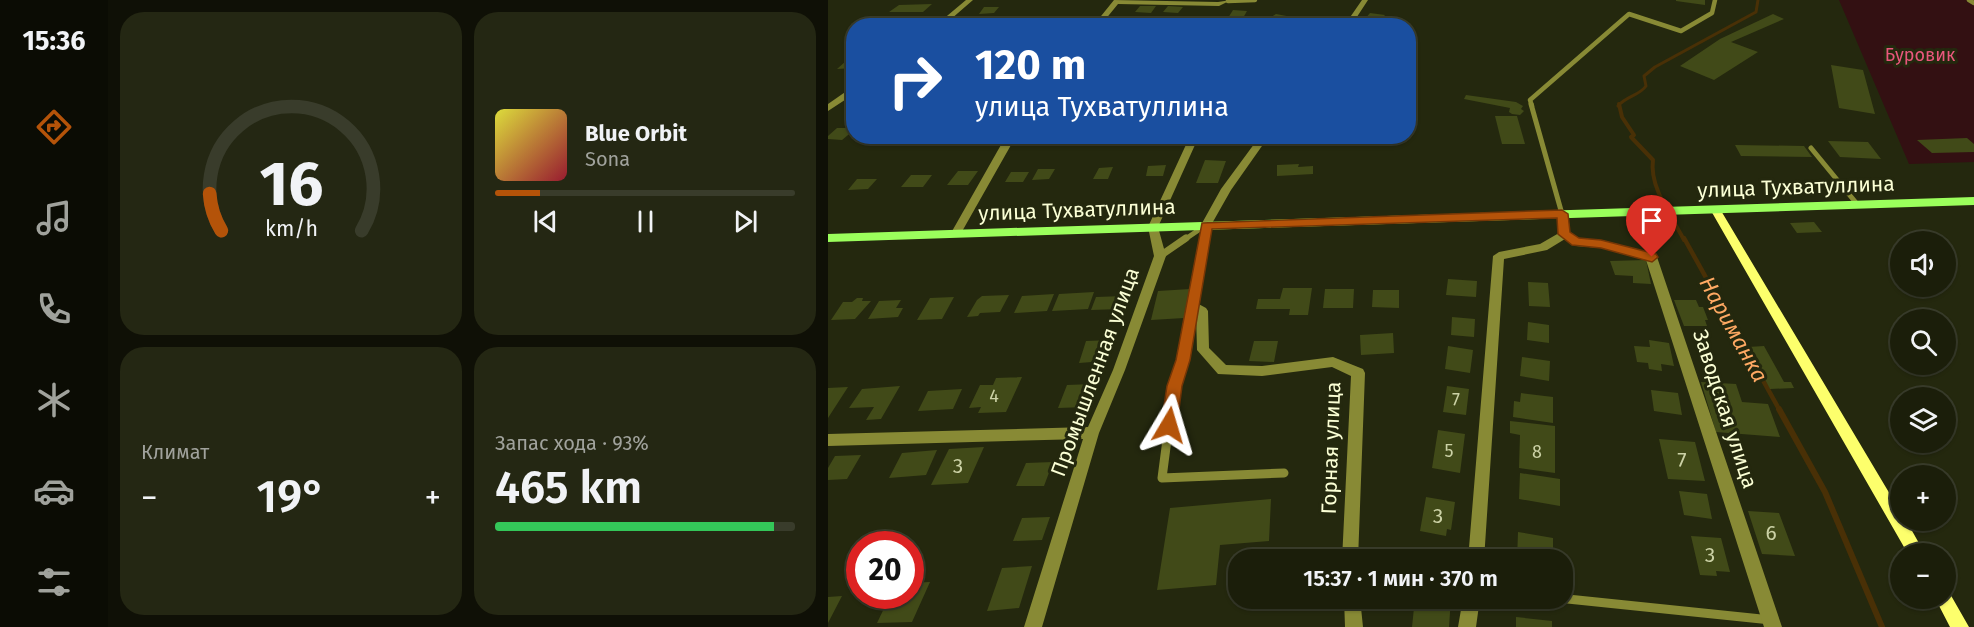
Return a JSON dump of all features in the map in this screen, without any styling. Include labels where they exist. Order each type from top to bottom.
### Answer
[{"type":"main road","name":"улица Тухватуллина","points":[[828,238],[1974,201]]},
{"type":"street","points":[[949,18],[970,0]]},
{"type":"street","points":[[1353,18],[1365,0]]},
{"type":"street","points":[[1103,18],[1118,1],[1220,4],[1228,1]]},
{"type":"street","points":[[828,108],[846,96]]},
{"type":"street","points":[[956,233],[1007,144]]},
{"type":"street","points":[[1153,227],[1191,144]]},
{"type":"street","points":[[1206,225],[1226,189],[1259,144]]},
{"type":"street","points":[[1715,209],[1911,543]]},
{"type":"street","points":[[1477,549],[1499,256],[1543,247],[1564,234],[1562,214]]},
{"type":"street","name":"Промышленная улица","points":[[1033,627],[1092,433],[1119,370],[1160,256],[1153,227]]},
{"type":"street","name":"Заводская улица","points":[[1564,234],[1576,242],[1601,244],[1652,257],[1772,623]]},
{"type":"street","name":"Горная улица","points":[[1192,305],[1202,311],[1203,350],[1223,370],[1262,371],[1333,362],[1358,373],[1350,549]]},
{"type":"street","points":[[828,440],[1092,433]]},
{"type":"street","points":[[1353,609],[1354,627]]},
{"type":"street","points":[[1467,627],[1470,609]]},
{"type":"street","points":[[1949,609],[1960,627]]},
{"type":"lane","points":[[1228,1],[1255,0]]},
{"type":"lane","points":[[1562,214],[1530,100],[1629,14],[1681,31],[1712,14],[1715,0]]},
{"type":"lane","points":[[1969,0],[1974,3]]},
{"type":"lane","points":[[1811,148],[1857,204]]},
{"type":"lane","points":[[1160,256],[1206,225]]},
{"type":"lane","points":[[1206,225],[1183,360],[1174,386],[1162,477],[1284,473]]},
{"type":"lane","points":[[1573,600],[1772,623]]},
{"type":"green space","name":"Буровик","points":[[1839,0],[1974,0],[1974,162],[1909,164]]},
{"type":"building","points":[[1705,0],[1705,5],[1676,1]]},
{"type":"building","points":[[932,4],[923,12],[889,12],[899,5]]},
{"type":"building","points":[[1140,6],[1156,6],[1151,13],[1135,12]]},
{"type":"building","points":[[1168,6],[1183,7],[1178,13],[1163,12]]},
{"type":"building","points":[[984,7],[999,7],[994,13],[979,14]]},
{"type":"building","points":[[1233,10],[1247,11],[1243,18],[1228,18]]},
{"type":"building","points":[[1370,13],[1385,15],[1382,18],[1366,18]]},
{"type":"building","points":[[1276,14],[1292,17],[1291,18],[1270,18]]},
{"type":"building","points":[[1773,14],[1784,19],[1731,42],[1758,52],[1714,80],[1680,66],[1720,39]]},
{"type":"building","points":[[846,61],[846,68],[837,69]]},
{"type":"building","points":[[1831,65],[1863,70],[1875,114],[1839,108]]},
{"type":"building","points":[[1466,95],[1516,102],[1523,106],[1521,109],[1524,111],[1520,115],[1512,114],[1509,112],[1510,108],[1464,99]]},
{"type":"building","points":[[1495,116],[1517,116],[1525,144],[1502,144]]},
{"type":"building","points":[[837,128],[846,128],[846,137],[842,140],[828,139],[828,136]]},
{"type":"building","points":[[1967,138],[1974,144],[1974,152],[1932,153],[1917,140]]},
{"type":"building","points":[[1828,141],[1868,142],[1881,159],[1840,157]]},
{"type":"building","points":[[1735,145],[1804,146],[1812,157],[1741,156]]},
{"type":"building","points":[[1205,160],[1226,161],[1218,183],[1196,183]]},
{"type":"building","points":[[1299,164],[1298,167],[1313,166],[1313,174],[1277,176],[1277,165]]},
{"type":"building","points":[[1166,165],[1163,176],[1146,176],[1148,166]]},
{"type":"building","points":[[1113,167],[1108,179],[1093,179],[1099,168]]},
{"type":"building","points":[[1038,169],[1055,169],[1049,179],[1032,180]]},
{"type":"building","points":[[958,171],[978,171],[968,185],[947,185]]},
{"type":"building","points":[[1011,172],[1029,172],[1023,182],[1005,182]]},
{"type":"building","points":[[911,175],[932,175],[923,187],[901,187]]},
{"type":"building","points":[[857,179],[877,179],[868,189],[848,190]]},
{"type":"building","points":[[1814,222],[1822,232],[1797,233],[1790,223]]},
{"type":"building","points":[[1646,260],[1651,284],[1633,283],[1633,276],[1615,275],[1610,261]]},
{"type":"building","points":[[1448,279],[1477,281],[1476,297],[1446,295]]},
{"type":"building","points":[[1528,282],[1548,283],[1550,307],[1529,306]]},
{"type":"building","points":[[1283,288],[1312,288],[1308,315],[1289,315],[1290,309],[1256,309],[1258,299],[1280,299]]},
{"type":"building","points":[[1190,289],[1184,318],[1151,320],[1158,291]]},
{"type":"building","points":[[1325,289],[1354,289],[1353,308],[1323,308]]},
{"type":"building","points":[[1373,290],[1399,290],[1399,308],[1372,307]]},
{"type":"building","points":[[1094,292],[1088,309],[1052,311],[1059,294]]},
{"type":"building","points":[[1054,294],[1047,311],[1014,313],[1022,296]]},
{"type":"building","points":[[1009,295],[1000,312],[980,313],[978,316],[967,317],[982,296]]},
{"type":"building","points":[[1125,296],[1121,309],[1091,310],[1096,297]]},
{"type":"building","points":[[954,297],[942,319],[917,320],[930,298]]},
{"type":"building","points":[[857,298],[863,298],[862,301],[871,301],[855,319],[831,320],[843,302],[852,302]]},
{"type":"building","points":[[901,300],[896,308],[903,308],[898,317],[868,319],[879,301]]},
{"type":"building","points":[[1674,300],[1696,300],[1699,307],[1703,307],[1708,320],[1705,320],[1707,326],[1684,326]]},
{"type":"building","points":[[1452,317],[1475,319],[1474,337],[1451,335]]},
{"type":"building","points":[[1528,322],[1549,325],[1549,343],[1527,340]]},
{"type":"building","points":[[1393,333],[1394,353],[1361,355],[1360,335]]},
{"type":"building","points":[[1112,340],[1105,361],[1079,363],[1086,341]]},
{"type":"building","points":[[1649,340],[1669,343],[1674,366],[1661,364],[1662,371],[1649,369],[1648,363],[1637,362],[1634,346],[1650,347]]},
{"type":"building","points":[[1254,341],[1278,341],[1274,362],[1249,361]]},
{"type":"building","points":[[1448,346],[1473,350],[1470,373],[1445,369]]},
{"type":"building","points":[[1764,346],[1784,382],[1791,382],[1794,388],[1770,389],[1748,347]]},
{"type":"building","points":[[1522,357],[1550,361],[1549,381],[1520,376]]},
{"type":"building","points":[[1022,377],[1006,412],[978,413],[981,407],[969,408],[980,385],[993,385],[996,378]]},
{"type":"building","points":[[1701,382],[1736,384],[1742,402],[1768,404],[1780,437],[1716,432]]},
{"type":"building","points":[[1093,384],[1085,407],[1058,408],[1067,385]]},
{"type":"building","points":[[900,386],[881,419],[866,420],[874,407],[849,408],[862,389]]},
{"type":"building","points":[[1447,386],[1469,389],[1466,415],[1443,412]]},
{"type":"building","points":[[848,387],[828,418],[828,388]]},
{"type":"building","points":[[962,389],[953,409],[918,411],[928,391]]},
{"type":"building","points":[[1651,390],[1678,393],[1682,415],[1654,411]]},
{"type":"building","points":[[1521,393],[1553,397],[1553,423],[1513,417],[1514,401],[1520,402]]},
{"type":"building","points":[[1510,421],[1555,426],[1555,473],[1519,468],[1520,435],[1510,433]]},
{"type":"building","points":[[1438,430],[1465,434],[1460,473],[1432,468]]},
{"type":"building","points":[[1659,439],[1695,442],[1705,481],[1668,479]]},
{"type":"building","points":[[984,447],[968,483],[931,485],[949,449]]},
{"type":"building","points":[[937,450],[926,475],[889,478],[902,453]]},
{"type":"building","points":[[861,455],[847,479],[828,480],[828,468],[835,456]]},
{"type":"building","points":[[1053,462],[1044,486],[1016,486],[1026,463]]},
{"type":"building","points":[[1520,473],[1560,479],[1560,506],[1519,499]]},
{"type":"building","points":[[1679,491],[1707,494],[1712,519],[1684,515]]},
{"type":"building","points":[[1426,497],[1455,502],[1451,530],[1447,529],[1446,536],[1420,531]]},
{"type":"building","points":[[1271,499],[1269,541],[1220,545],[1216,585],[1157,590],[1170,508]]},
{"type":"building","points":[[1748,511],[1779,513],[1795,556],[1762,554]]},
{"type":"building","points":[[1050,517],[1042,540],[1013,541],[1022,518]]},
{"type":"building","points":[[1518,532],[1553,538],[1553,549],[1517,549]]},
{"type":"building","points":[[1691,536],[1721,538],[1730,572],[1716,571],[1717,576],[1700,575]]},
{"type":"building","points":[[1032,566],[1019,608],[987,611],[1002,568]]},
{"type":"building","points":[[924,582],[930,582],[924,595]]},
{"type":"building","points":[[842,596],[828,623],[828,597]]},
{"type":"building","points":[[884,609],[918,609],[912,622],[877,623]]},
{"type":"building","points":[[1414,609],[1450,609],[1449,627],[1412,627]]},
{"type":"building","points":[[1516,617],[1552,621],[1552,627],[1516,627]]},
{"type":"waterway","name":"Нариманка","points":[[1619,105],[1646,86],[1644,76],[1655,67],[1756,12],[1758,0]]},
{"type":"waterway","name":"Нариманка","points":[[1619,105],[1622,117],[1634,135],[1631,137],[1653,160],[1654,181],[1684,240]]},
{"type":"waterway","name":"Нариманка","points":[[1684,238],[1780,411]]},
{"type":"waterway","name":"Нариманка","points":[[1779,409],[1825,492],[1882,627]]},
{"type":"route","points":[[1169,425],[1174,386],[1183,360],[1206,225],[1562,214],[1564,234],[1576,242],[1601,244],[1652,257]]}]
